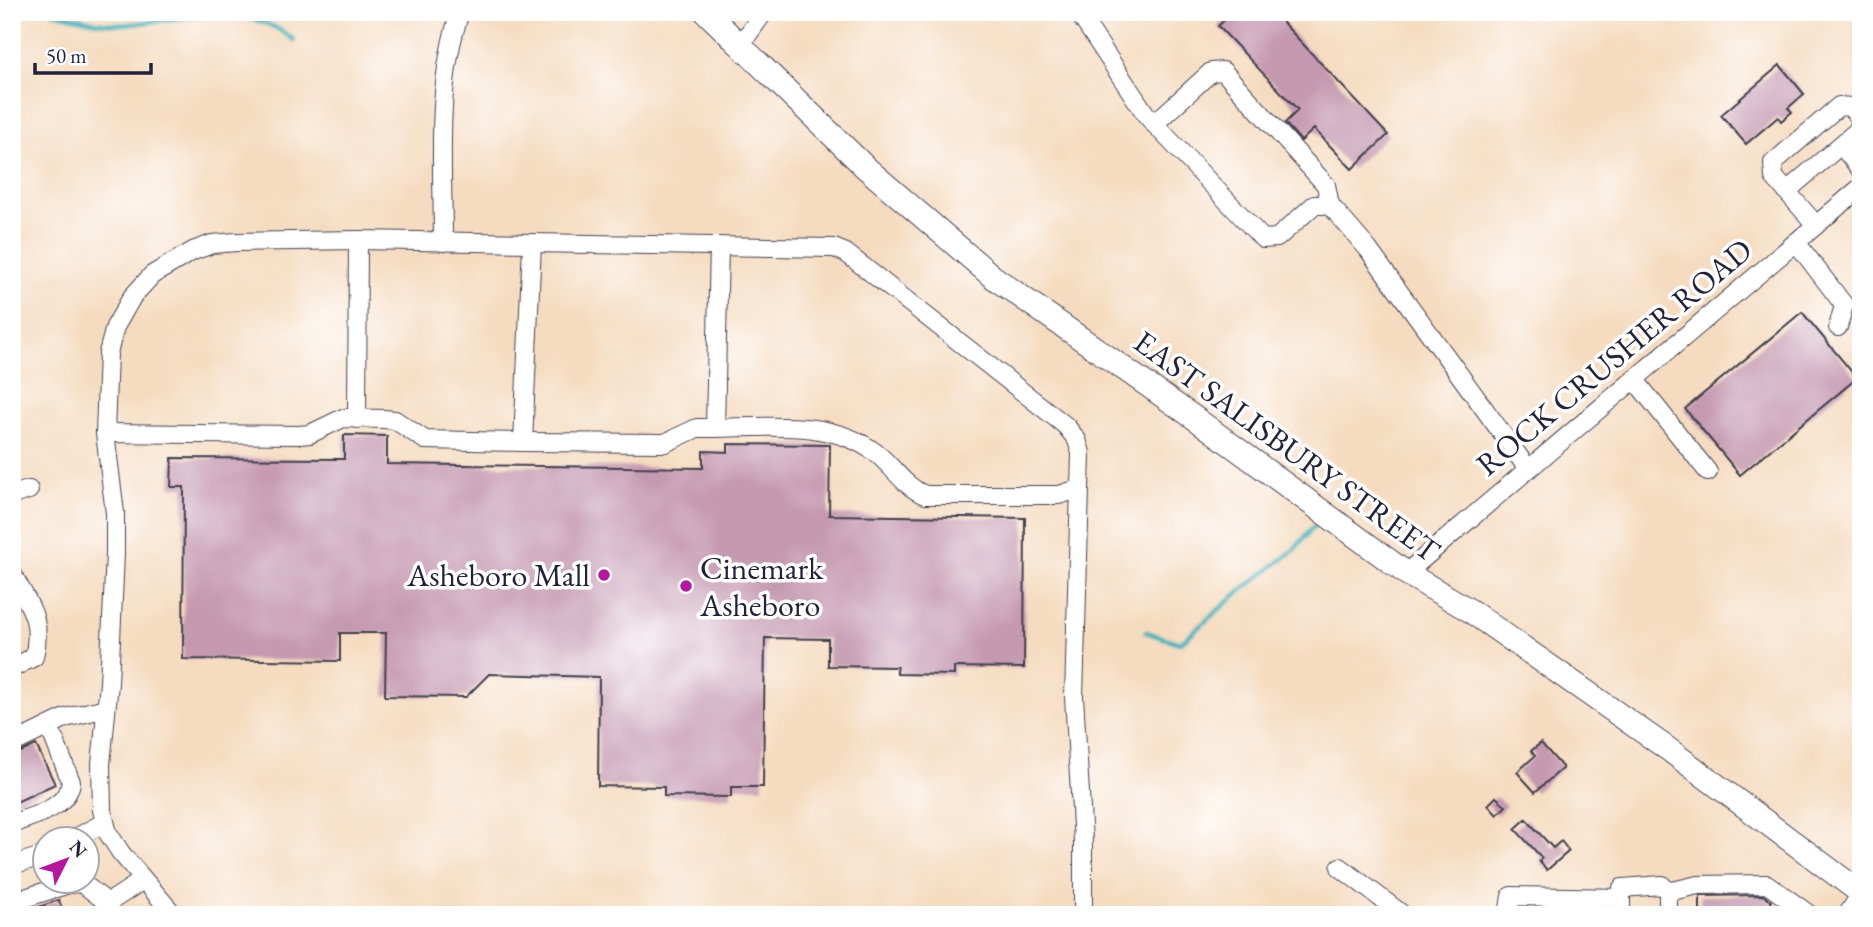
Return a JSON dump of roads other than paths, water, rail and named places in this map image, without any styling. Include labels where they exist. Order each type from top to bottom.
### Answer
[{"type":"main road","name":"EAST SALISBURY STREET","points":[[706,12],[865,167],[993,277],[1196,419],[1406,573],[1469,610],[1668,749],[1861,894]]},
{"type":"street","points":[[443,242],[442,120],[446,66],[460,12]]},
{"type":"street","points":[[739,47],[764,12]]},
{"type":"street","points":[[1078,12],[1154,124],[1263,239],[1277,238],[1314,205],[1329,205]]},
{"type":"street","points":[[1154,124],[1212,72],[1223,71],[1326,185],[1329,205],[1368,249],[1528,469]]},
{"type":"street","points":[[1787,191],[1858,130],[1861,120],[1850,107],[1839,106],[1773,163],[1774,177],[1816,225]]},
{"type":"street","points":[[1841,145],[1861,170]]},
{"type":"street","name":"ROCK CRUSHER ROAD","points":[[1406,573],[1861,187]]},
{"type":"street","points":[[357,419],[358,240]]},
{"type":"street","points":[[174,915],[115,843],[106,822],[101,764],[116,554],[105,433],[108,353],[115,327],[132,297],[152,275],[174,260],[212,244],[358,240],[823,247],[846,253],[1066,426],[1077,440],[1081,453],[1074,697],[1083,841],[1083,915]]},
{"type":"street","points":[[1796,242],[1844,305],[1838,327]]},
{"type":"street","points":[[523,442],[532,244]]},
{"type":"street","points":[[715,428],[719,246]]},
{"type":"street","points":[[1634,380],[1708,472]]},
{"type":"street","points":[[105,433],[310,435],[343,418],[395,420],[425,440],[439,443],[665,443],[697,428],[798,428],[839,433],[879,455],[910,487],[925,495],[1059,495],[1078,489]]},
{"type":"street","points":[[12,573],[38,622],[40,633],[34,657],[12,668]]},
{"type":"street","points":[[12,744],[49,726],[106,708]]},
{"type":"street","points":[[12,824],[59,804],[69,791],[71,782],[49,726]]},
{"type":"street","points":[[100,825],[106,822]]},
{"type":"street","points":[[12,865],[32,859]]},
{"type":"street","points":[[1340,867],[1403,915]]},
{"type":"street","points":[[12,902],[76,883],[88,886],[110,909],[143,880]]},
{"type":"street","points":[[1668,892],[1698,885],[1767,884],[1810,915]]},
{"type":"street","points":[[1508,915],[1511,896],[1621,906],[1622,888],[1630,885],[1662,885],[1668,892],[1668,915]]},
{"type":"street","points":[[1847,915],[1861,894]]},
{"type":"waterway","points":[[53,12],[119,24],[193,17],[235,17],[256,20],[294,40]]},
{"type":"waterway","points":[[1146,632],[1180,643],[1238,593],[1293,551],[1315,525]]},
{"type":"place","name":"Asheboro Mall","points":[[604,575]]},
{"type":"place","name":"Cinemark Asheboro","points":[[686,586]]}]
